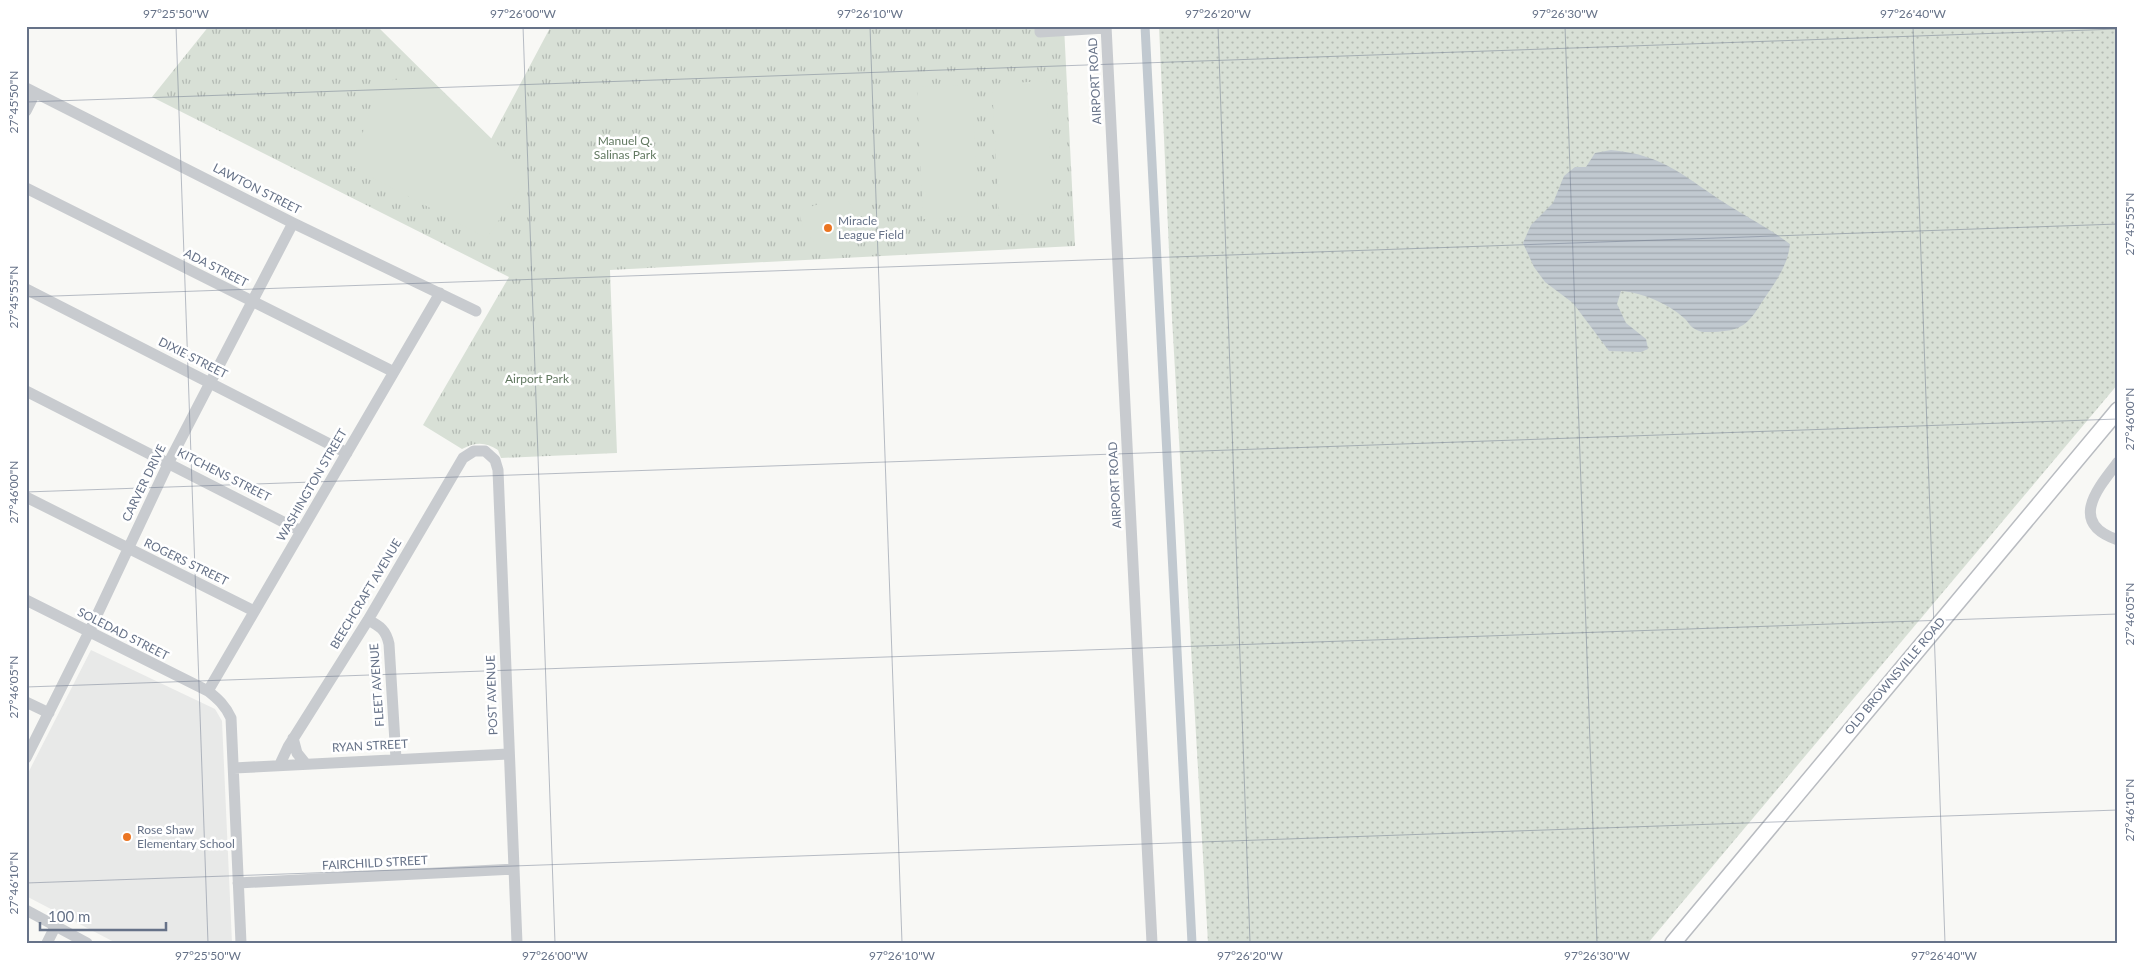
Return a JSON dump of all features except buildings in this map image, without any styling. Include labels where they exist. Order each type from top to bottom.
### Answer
[{"type":"main road","name":"OLD BROWNSVILLE ROAD","points":[[1673,943],[2118,410]]},
{"type":"street","points":[[1040,26],[1040,32],[1106,27]]},
{"type":"street","name":"AIRPORT ROAD","points":[[1106,27],[1152,943]]},
{"type":"street","points":[[26,111],[31,90]]},
{"type":"street","name":"LAWTON STREET","points":[[31,90],[293,223],[476,311]]},
{"type":"street","name":"ADA STREET","points":[[26,188],[394,372]]},
{"type":"street","name":"CARVER DRIVE","points":[[26,758],[89,632],[169,462],[293,223]]},
{"type":"street","name":"DIXIE STREET","points":[[26,289],[347,453]]},
{"type":"street","name":"WASHINGTON STREET","points":[[208,691],[440,293]]},
{"type":"street","name":"KITCHENS STREET","points":[[26,391],[169,462],[301,531]]},
{"type":"street","name":"BEECHCRAFT AVENUE","points":[[280,764],[293,738],[368,620],[463,458],[474,451],[486,451]]},
{"type":"street","name":"POST AVENUE","points":[[486,451],[495,460],[498,470],[517,943]]},
{"type":"street","points":[[2118,462],[2094,493],[2091,507],[2091,518],[2096,529],[2104,535],[2118,540]]},
{"type":"street","name":"ROGERS STREET","points":[[26,496],[254,611]]},
{"type":"street","name":"SOLEDAD STREET","points":[[26,600],[208,691],[222,701],[231,718],[240,943]]},
{"type":"street","name":"FLEET AVENUE","points":[[368,620],[381,626],[387,634],[396,759]]},
{"type":"street","points":[[26,702],[49,713]]},
{"type":"street","points":[[293,738],[297,753],[305,763]]},
{"type":"street","name":"RYAN STREET","points":[[234,768],[280,764],[508,754]]},
{"type":"street","name":"FAIRCHILD STREET","points":[[238,883],[514,870]]},
{"type":"street","points":[[26,910],[87,943]]},
{"type":"street","points":[[47,943],[56,925]]},
{"type":"shaded area","points":[[1611,150],[1630,153],[1661,162],[1790,244],[1789,252],[1780,274],[1752,316],[1743,325],[1723,331],[1699,331],[1663,303],[1647,296],[1621,291],[1617,304],[1626,323],[1646,339],[1648,349],[1641,352],[1609,351],[1573,303],[1545,282],[1534,267],[1523,243],[1531,225],[1553,203],[1564,176],[1575,167],[1586,167],[1595,153]]},
{"type":"shaded area","name":"Rose Shaw Elementary School","points":[[91,650],[215,709],[222,721],[232,943],[116,943],[26,896],[26,777]]},
{"type":"green space","name":"Manuel Q. Salinas Park","points":[[209,26],[377,26],[491,139],[551,26],[1064,26],[1075,246],[610,270],[617,453],[501,458],[498,450],[485,444],[476,444],[462,449],[423,425],[509,277],[152,97]]},
{"type":"green space","points":[[1159,26],[2118,26],[2118,384],[1648,943],[1208,943],[1172,318]]},
{"type":"green space","points":[[428,77],[529,175],[487,238],[351,166],[381,81]]},
{"type":"green space","points":[[1046,81],[1053,213],[999,216],[992,84]]},
{"type":"green space","points":[[972,85],[978,216],[923,219],[917,87]]},
{"type":"green space","name":"Miracle League Field","points":[[847,201],[852,205],[853,231],[846,255],[828,251],[814,242],[804,228],[799,210],[823,203]]},
{"type":"waterway","points":[[1145,26],[1192,943]]},
{"type":"place","name":"Miracle League Field","points":[[828,228]]},
{"type":"place","name":"Rose Shaw Elementary School","points":[[127,837]]},
{"type":"park label","name":"Airport Park","points":[[537,379]]}]
